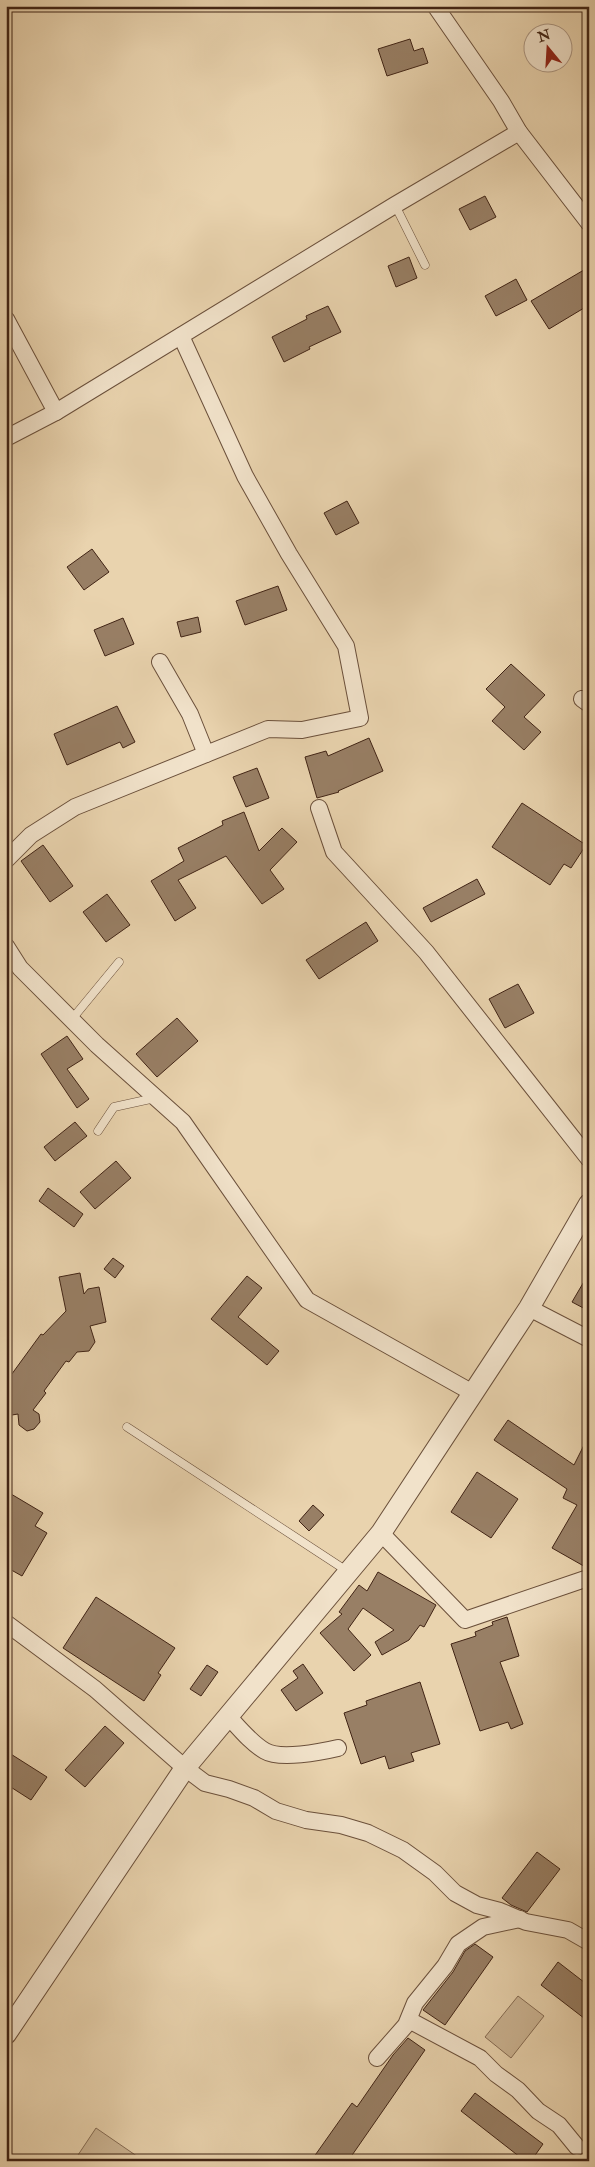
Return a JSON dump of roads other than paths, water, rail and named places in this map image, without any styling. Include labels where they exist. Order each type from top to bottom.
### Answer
[{"type":"street","points":[[436,6],[501,101],[519,132],[589,222]]},
{"type":"street","points":[[6,438],[56,412],[395,205],[519,132]]},
{"type":"street","points":[[6,319],[56,412]]},
{"type":"street","points":[[6,860],[31,835],[75,807],[268,729],[302,730],[360,718],[346,646],[289,554],[245,476],[181,336]]},
{"type":"street","points":[[160,662],[190,714],[206,754]]},
{"type":"street","points":[[319,808],[334,852],[426,952],[589,1159]]},
{"type":"street","points":[[6,946],[20,968],[183,1122],[307,1300],[473,1393]]},
{"type":"street","points":[[6,2034],[185,1768],[381,1533],[529,1308],[589,1204]]},
{"type":"street","points":[[529,1308],[589,1339]]},
{"type":"street","points":[[381,1533],[465,1620],[585,1579],[589,1580]]},
{"type":"street","points":[[6,1623],[94,1689],[185,1768],[206,1783],[254,1798],[276,1811],[306,1820],[341,1825],[368,1833],[402,1850],[435,1873],[455,1892],[477,1905],[520,1919],[568,1930],[589,1942]]},
{"type":"street","points":[[228,1716],[266,1752],[292,1754],[338,1748]]},
{"type":"street","points":[[377,2058],[408,2020],[416,2003],[445,1966],[458,1944],[483,1926],[520,1919]]},
{"type":"street","points":[[408,2020],[480,2058],[496,2074],[518,2090],[538,2111],[559,2125],[577,2147]]},
{"type":"lane","points":[[395,205],[425,265]]},
{"type":"lane","points":[[72,1019],[119,962]]},
{"type":"lane","points":[[98,1131],[114,1107],[156,1098]]},
{"type":"lane","points":[[126,1427],[349,1572]]}]
